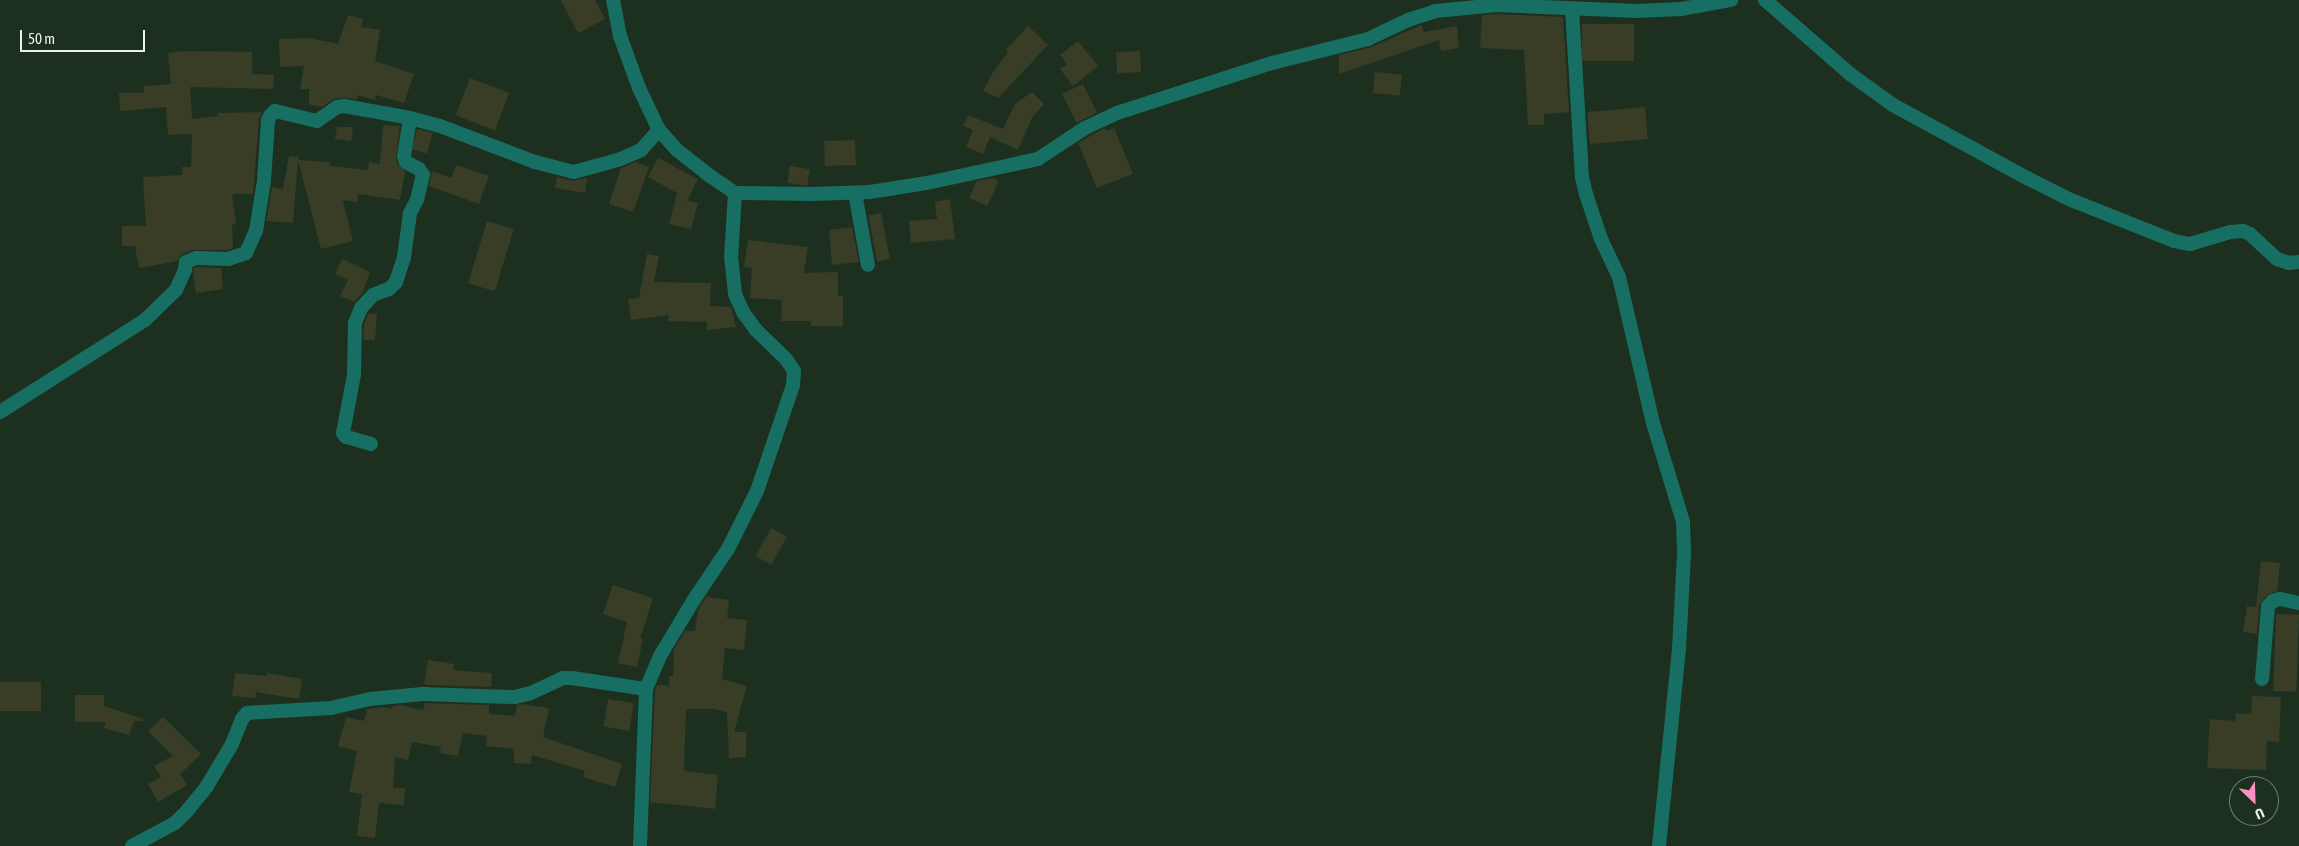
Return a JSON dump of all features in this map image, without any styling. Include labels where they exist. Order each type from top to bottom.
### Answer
[{"type":"street","points":[[613,0],[620,36],[632,71],[659,130],[693,163],[735,193],[854,193],[927,184],[1038,159],[1085,128],[1117,113],[1272,63],[1368,39],[1408,20],[1428,13],[1497,4],[1637,11],[1681,9],[1731,0]]},
{"type":"street","points":[[1765,0],[1873,91],[1938,130],[2071,200],[2174,241],[2190,244],[2230,232],[2242,231],[2250,234],[2276,259],[2289,263],[2299,262]]},
{"type":"street","points":[[1572,8],[1582,177],[1602,239],[1619,277],[1655,432],[1683,522],[1685,539],[1679,649],[1659,846]]},
{"type":"street","points":[[0,412],[145,320],[176,290],[185,270],[186,262],[196,258],[228,259],[246,253],[256,231],[266,166],[268,120],[272,113],[282,111],[316,121],[337,107],[344,106],[410,118],[440,126],[535,162],[574,172],[618,160],[641,150],[659,130]]},
{"type":"street","points":[[371,444],[346,437],[343,433],[354,375],[355,323],[361,308],[374,295],[389,289],[396,282],[404,258],[410,213],[417,200],[423,175],[419,169],[406,162],[404,156],[410,118]]},
{"type":"street","points":[[640,846],[646,689],[660,656],[693,601],[728,549],[757,491],[793,385],[794,371],[786,359],[756,330],[743,312],[735,294],[731,258],[735,193]]},
{"type":"street","points":[[854,193],[868,265]]},
{"type":"street","points":[[2262,679],[2268,606],[2280,599],[2299,603]]},
{"type":"street","points":[[132,846],[160,840],[207,786],[232,744],[242,719],[247,713],[331,708],[370,699],[423,694],[515,697],[531,693],[563,678],[646,689]]},
{"type":"building","points":[[561,0],[595,0],[605,19],[578,33]]},
{"type":"building","points":[[348,15],[363,19],[361,27],[380,30],[375,61],[414,74],[404,103],[376,95],[375,100],[358,95],[357,99],[335,98],[322,107],[309,104],[309,89],[300,89],[304,66],[280,67],[279,39],[309,38],[338,44]]},
{"type":"building","points":[[1482,15],[1563,17],[1569,112],[1544,114],[1544,125],[1528,125],[1524,50],[1480,48]]},
{"type":"building","points":[[1582,24],[1634,24],[1634,61],[1582,61]]},
{"type":"building","points":[[1421,25],[1424,32],[1457,26],[1459,48],[1441,51],[1439,40],[1339,74],[1339,55],[1372,47]]},
{"type":"building","points":[[1028,26],[1048,45],[998,98],[983,91],[992,74],[1008,52],[1006,50]]},
{"type":"building","points":[[1078,41],[1098,66],[1073,86],[1060,69],[1067,64],[1060,55]]},
{"type":"building","points":[[184,51],[252,52],[252,74],[274,75],[273,89],[190,87],[192,119],[218,116],[218,113],[262,112],[259,119],[253,194],[232,194],[236,224],[232,225],[233,248],[227,250],[193,250],[182,254],[177,261],[139,268],[135,246],[122,246],[122,226],[146,226],[143,177],[182,175],[182,167],[191,167],[192,134],[168,135],[166,107],[120,111],[119,93],[144,93],[144,86],[171,84],[168,53]]},
{"type":"building","points":[[1140,51],[1141,72],[1117,73],[1116,52]]},
{"type":"building","points":[[1375,72],[1402,75],[1400,96],[1373,93]]},
{"type":"building","points":[[470,78],[509,93],[495,130],[456,115]]},
{"type":"building","points":[[1083,84],[1097,113],[1076,123],[1062,94]]},
{"type":"building","points":[[1032,92],[1044,104],[1033,116],[1018,150],[990,137],[983,154],[966,147],[973,130],[963,126],[968,115],[1003,129],[1015,104]]},
{"type":"building","points":[[1645,107],[1648,139],[1590,144],[1587,112]]},
{"type":"building","points":[[383,126],[400,126],[396,158],[398,165],[405,171],[400,200],[358,194],[357,202],[343,200],[353,241],[321,249],[298,160],[330,162],[330,166],[368,170],[369,162],[380,164]]},
{"type":"building","points":[[337,127],[353,127],[351,141],[335,139]]},
{"type":"building","points":[[1105,128],[1106,131],[1114,128],[1133,174],[1097,188],[1078,143]]},
{"type":"building","points":[[417,129],[433,133],[427,153],[412,149]]},
{"type":"building","points":[[855,140],[856,165],[825,166],[824,141]]},
{"type":"building","points":[[289,156],[299,157],[293,223],[266,221],[272,187],[283,189]]},
{"type":"building","points":[[658,158],[698,179],[687,201],[698,203],[691,229],[669,224],[677,193],[648,177]]},
{"type":"building","points":[[635,162],[649,167],[633,212],[609,204],[621,168]]},
{"type":"building","points":[[456,165],[489,176],[479,204],[429,186],[432,171],[452,178]]},
{"type":"building","points":[[790,166],[810,169],[807,186],[787,183]]},
{"type":"building","points":[[557,177],[572,181],[587,178],[585,193],[555,188]]},
{"type":"building","points":[[993,178],[999,181],[987,206],[969,198],[977,181]]},
{"type":"building","points":[[950,199],[955,239],[911,243],[909,221],[937,219],[935,202]]},
{"type":"building","points":[[881,213],[890,259],[877,262],[868,215]]},
{"type":"building","points":[[487,221],[514,229],[495,291],[468,283]]},
{"type":"building","points":[[852,227],[859,262],[832,265],[829,230]]},
{"type":"building","points":[[748,240],[808,247],[804,273],[838,272],[838,296],[843,296],[843,326],[811,326],[811,321],[781,321],[782,300],[750,298],[752,268],[744,267]]},
{"type":"building","points":[[647,254],[659,256],[654,282],[711,283],[710,306],[731,307],[736,327],[707,330],[707,322],[668,321],[669,315],[631,320],[628,299],[639,298]]},
{"type":"building","points":[[342,259],[370,272],[362,294],[354,302],[340,296],[348,280],[335,274]]},
{"type":"building","points":[[194,268],[221,268],[223,289],[196,293],[193,273]]},
{"type":"building","points":[[368,314],[377,314],[375,340],[363,340],[364,325]]},
{"type":"building","points":[[771,528],[787,537],[771,565],[755,556]]},
{"type":"building","points":[[2261,561],[2280,563],[2277,591],[2267,595],[2259,605],[2257,634],[2243,632],[2247,606],[2256,607]]},
{"type":"building","points":[[613,585],[653,598],[640,639],[643,639],[637,667],[618,663],[627,622],[603,614]]},
{"type":"building","points":[[706,597],[729,600],[727,618],[747,620],[744,650],[725,648],[722,679],[747,686],[734,732],[746,732],[746,757],[729,758],[727,712],[714,709],[686,709],[684,771],[718,775],[715,809],[650,802],[655,690],[657,685],[669,686],[669,676],[673,676],[674,649],[685,631],[695,631],[698,610]]},
{"type":"building","points":[[2276,614],[2299,615],[2296,692],[2273,691]]},
{"type":"building","points":[[428,660],[454,664],[453,670],[492,673],[491,687],[424,684]]},
{"type":"building","points":[[235,673],[266,676],[267,673],[302,679],[299,699],[256,692],[255,698],[232,696]]},
{"type":"building","points":[[0,682],[41,682],[41,711],[0,711]]},
{"type":"building","points":[[75,695],[104,695],[104,706],[143,719],[143,721],[134,721],[129,735],[104,728],[106,722],[75,722]]},
{"type":"building","points":[[2252,696],[2281,697],[2279,742],[2267,741],[2266,770],[2207,768],[2210,719],[2235,721],[2236,713],[2251,714]]},
{"type":"building","points":[[608,699],[634,703],[629,731],[604,727]]},
{"type":"building","points":[[425,703],[489,705],[489,714],[515,716],[517,705],[549,708],[543,737],[622,764],[615,787],[583,777],[585,771],[532,755],[531,764],[514,763],[514,749],[486,746],[487,736],[463,733],[458,756],[440,753],[441,747],[412,742],[408,760],[395,757],[393,788],[405,788],[404,805],[379,803],[375,838],[357,836],[362,794],[349,792],[357,751],[338,746],[346,717],[364,721],[367,709],[383,707],[392,709],[393,706],[399,705],[423,710]]},
{"type":"building","points":[[163,717],[201,754],[180,774],[187,785],[158,802],[148,784],[161,777],[154,766],[173,756],[148,731]]}]
